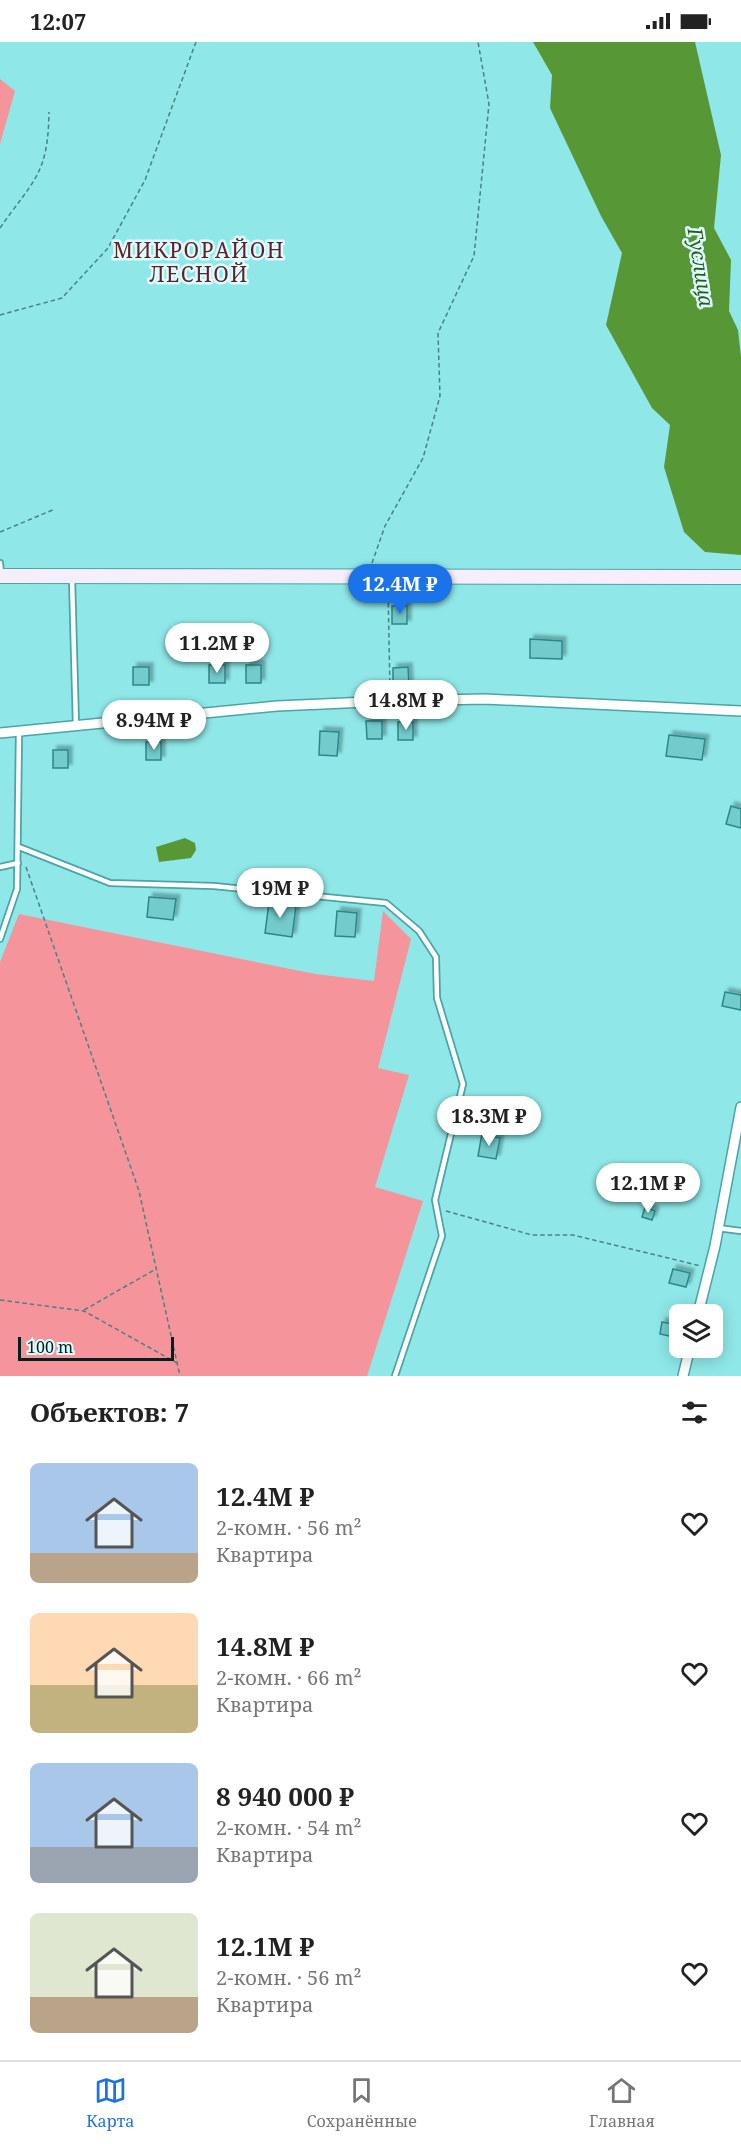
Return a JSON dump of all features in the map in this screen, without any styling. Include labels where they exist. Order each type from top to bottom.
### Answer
[{"type":"main road","points":[[1,572],[72,575],[741,577]]},
{"type":"street","points":[[0,733],[277,706],[390,701],[485,699],[741,711]]},
{"type":"street","points":[[701,1304],[741,1107]]},
{"type":"street","points":[[683,1376],[687,1358]]},
{"type":"lane","points":[[72,575],[76,726]]},
{"type":"lane","points":[[0,939],[17,889],[19,731]]},
{"type":"lane","points":[[19,847],[110,882],[214,886],[386,903],[419,931],[436,957],[437,998],[463,1084],[435,1200],[442,1236],[395,1376]]},
{"type":"lane","points":[[0,867],[18,863]]},
{"type":"lane","points":[[718,1228],[741,1231]]},
{"type":"path","points":[[0,315],[62,298],[108,248],[145,180],[196,42]]},
{"type":"path","points":[[367,575],[385,526],[423,458],[440,396],[438,333],[474,256],[489,104],[478,42]]},
{"type":"path","points":[[0,228],[42,167],[47,153],[49,112]]},
{"type":"path","points":[[0,532],[8,531],[55,508]]},
{"type":"path","points":[[388,575],[390,701]]},
{"type":"path","points":[[19,847],[139,1191],[180,1376]]},
{"type":"path","points":[[436,1208],[532,1235],[573,1235],[710,1268]]},
{"type":"path","points":[[84,1311],[156,1269]]},
{"type":"path","points":[[0,1299],[84,1311],[178,1364]]},
{"type":"shaded area","points":[[0,79],[15,91],[0,144]]},
{"type":"shaded area","points":[[383,911],[411,939],[378,1068],[409,1075],[375,1187],[423,1201],[367,1376],[0,1376],[0,962],[19,914],[315,974],[374,981]]},
{"type":"water","name":"Гуслица","points":[[533,42],[695,42],[721,155],[714,228],[731,260],[729,311],[738,330],[741,357],[741,555],[705,552],[684,532],[664,467],[670,425],[652,408],[606,325],[622,253],[601,216],[550,108],[552,75]]},
{"type":"water","points":[[185,838],[195,843],[196,850],[191,858],[159,862],[156,847]]},
{"type":"building","points":[[392,606],[407,606],[407,624],[392,624]]},
{"type":"building","points":[[530,639],[562,641],[562,659],[530,658]]},
{"type":"building","points":[[209,665],[225,665],[225,683],[209,683]]},
{"type":"building","points":[[246,665],[261,665],[261,683],[246,683]]},
{"type":"building","points":[[133,667],[149,667],[149,685],[133,685]]},
{"type":"building","points":[[408,667],[409,685],[393,686],[393,668]]},
{"type":"building","points":[[366,721],[382,721],[382,739],[367,739]]},
{"type":"building","points":[[398,722],[413,722],[413,740],[398,740]]},
{"type":"building","points":[[320,731],[339,732],[337,756],[319,755]]},
{"type":"building","points":[[669,735],[705,739],[702,760],[666,756]]},
{"type":"building","points":[[146,742],[161,742],[161,760],[146,760]]},
{"type":"building","points":[[53,750],[68,750],[68,768],[53,768]]},
{"type":"building","points":[[731,806],[741,809],[741,828],[726,824]]},
{"type":"building","points":[[149,897],[176,899],[173,920],[147,917]]},
{"type":"building","points":[[269,902],[296,906],[292,937],[265,933]]},
{"type":"building","points":[[337,911],[357,913],[355,937],[335,936]]},
{"type":"building","points":[[725,992],[741,995],[741,1010],[722,1006]]},
{"type":"building","points":[[482,1134],[500,1138],[496,1159],[478,1156]]},
{"type":"building","points":[[645,1207],[655,1211],[652,1220],[642,1217]]},
{"type":"building","points":[[673,1269],[690,1273],[686,1287],[669,1283]]},
{"type":"building","points":[[662,1322],[669,1323],[669,1336],[660,1334]]},
{"type":"district","name":"МИКРОРАЙОН ЛЕСНОЙ","points":[[199,262]]}]
